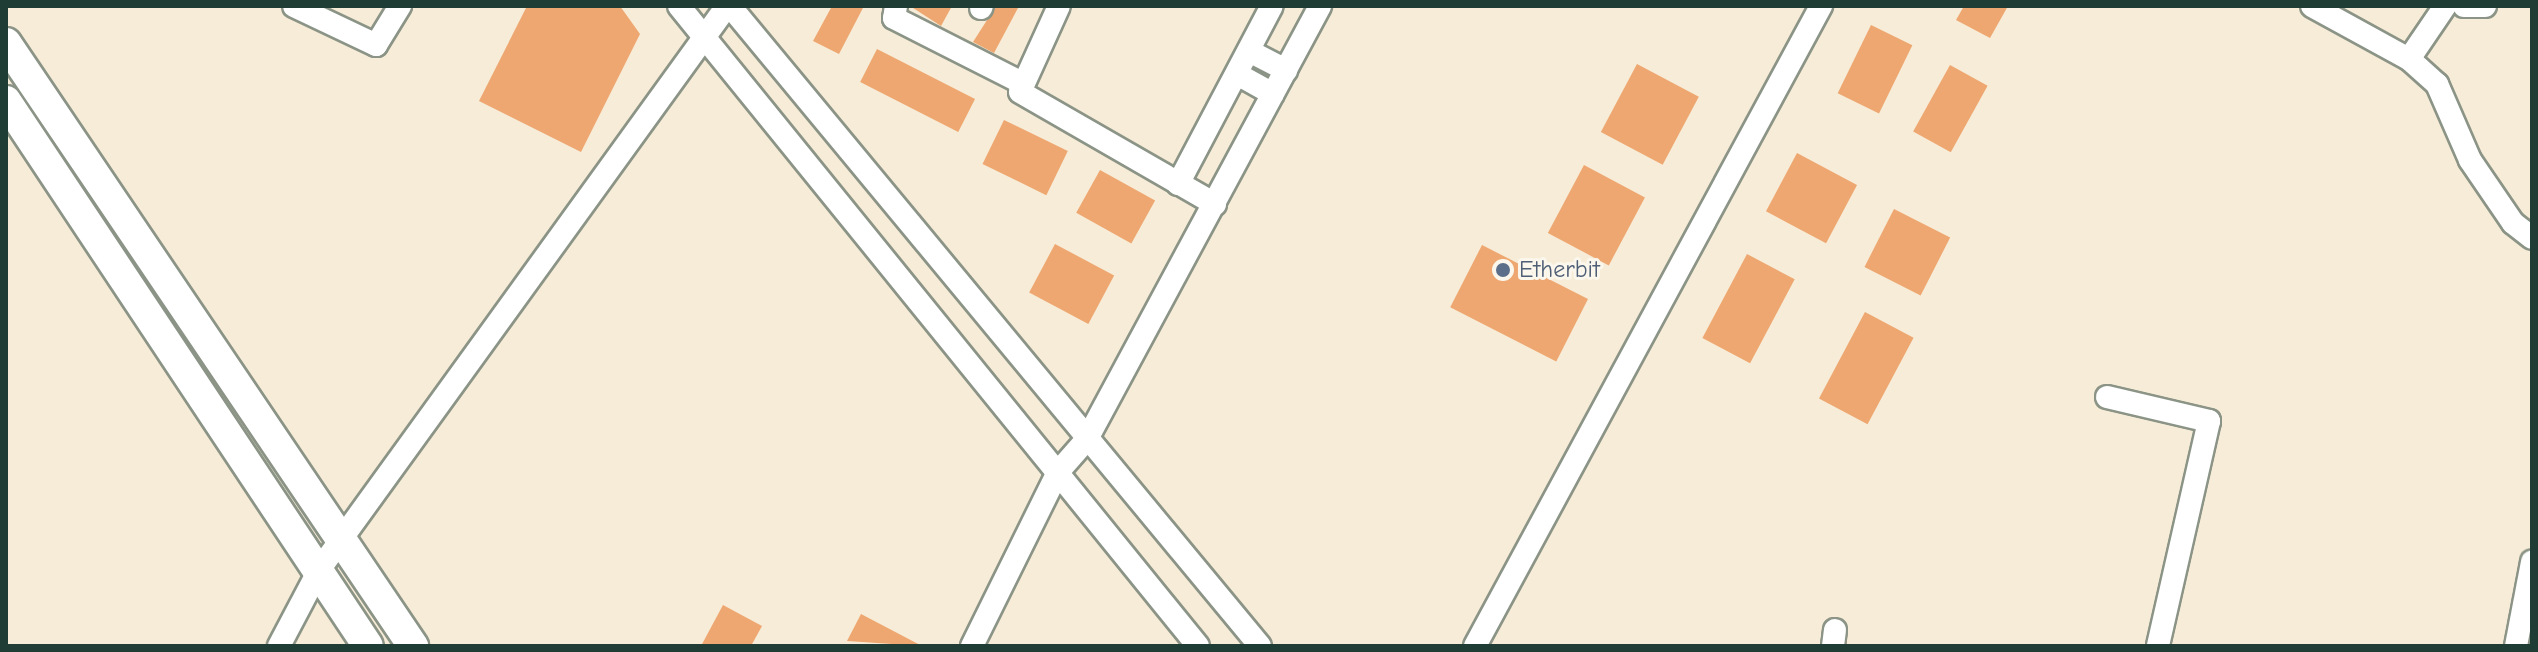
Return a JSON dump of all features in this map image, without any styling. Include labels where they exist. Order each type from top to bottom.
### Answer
[{"type":"main road","points":[[6,43],[413,646]]},
{"type":"main road","points":[[6,101],[368,646]]},
{"type":"street","points":[[306,9],[376,45],[400,6]]},
{"type":"street","points":[[679,6],[1198,646]]},
{"type":"street","points":[[279,646],[319,570],[344,545],[729,6],[1260,646]]},
{"type":"street","points":[[896,6],[894,18],[1020,82],[1026,97],[1215,204]]},
{"type":"street","points":[[1020,82],[1059,6]]},
{"type":"street","points":[[1178,184],[1272,6]]},
{"type":"street","points":[[972,646],[1058,472],[1087,439],[1320,6]]},
{"type":"street","points":[[1475,646],[1821,6]]},
{"type":"street","points":[[2312,6],[2335,12],[2409,59],[2437,84],[2470,160],[2513,223],[2532,238]]},
{"type":"street","points":[[2409,59],[2445,6]]},
{"type":"street","points":[[2464,6],[2485,6]]},
{"type":"street","points":[[1249,51],[1286,70]]},
{"type":"street","points":[[1237,74],[1273,94]]},
{"type":"street","points":[[2107,397],[2209,421],[2158,646]]},
{"type":"street","points":[[2516,646],[2532,562]]},
{"type":"building","points":[[527,6],[620,6],[640,34],[581,152],[479,101]]},
{"type":"building","points":[[832,6],[864,6],[839,54],[813,41]]},
{"type":"building","points":[[910,6],[952,6],[941,26]]},
{"type":"building","points":[[996,6],[1019,6],[994,53],[973,42]]},
{"type":"building","points":[[1964,6],[2008,6],[1990,38],[1956,20]]},
{"type":"building","points":[[1871,25],[1912,45],[1879,113],[1838,93]]},
{"type":"building","points":[[877,49],[975,99],[958,132],[860,82]]},
{"type":"building","points":[[1637,64],[1699,97],[1663,165],[1601,132]]},
{"type":"building","points":[[1950,65],[1988,86],[1951,152],[1913,131]]},
{"type":"building","points":[[1004,120],[1068,151],[1046,195],[983,164]]},
{"type":"building","points":[[1797,153],[1857,185],[1826,243],[1766,211]]},
{"type":"building","points":[[1584,165],[1645,197],[1609,265],[1548,233]]},
{"type":"building","points":[[1100,170],[1155,201],[1131,243],[1076,213]]},
{"type":"building","points":[[1894,209],[1950,238],[1921,296],[1864,267]]},
{"type":"building","points":[[1055,244],[1114,275],[1088,324],[1029,293]]},
{"type":"building","points":[[1482,245],[1588,299],[1556,361],[1450,307]]},
{"type":"building","points":[[1747,254],[1795,279],[1750,363],[1702,338]]},
{"type":"building","points":[[1865,312],[1914,338],[1868,424],[1819,399]]},
{"type":"building","points":[[723,605],[762,626],[751,646],[701,646]]},
{"type":"building","points":[[861,614],[922,646],[847,641]]},
{"type":"place","name":"Etherbit","points":[[1503,270]]}]
